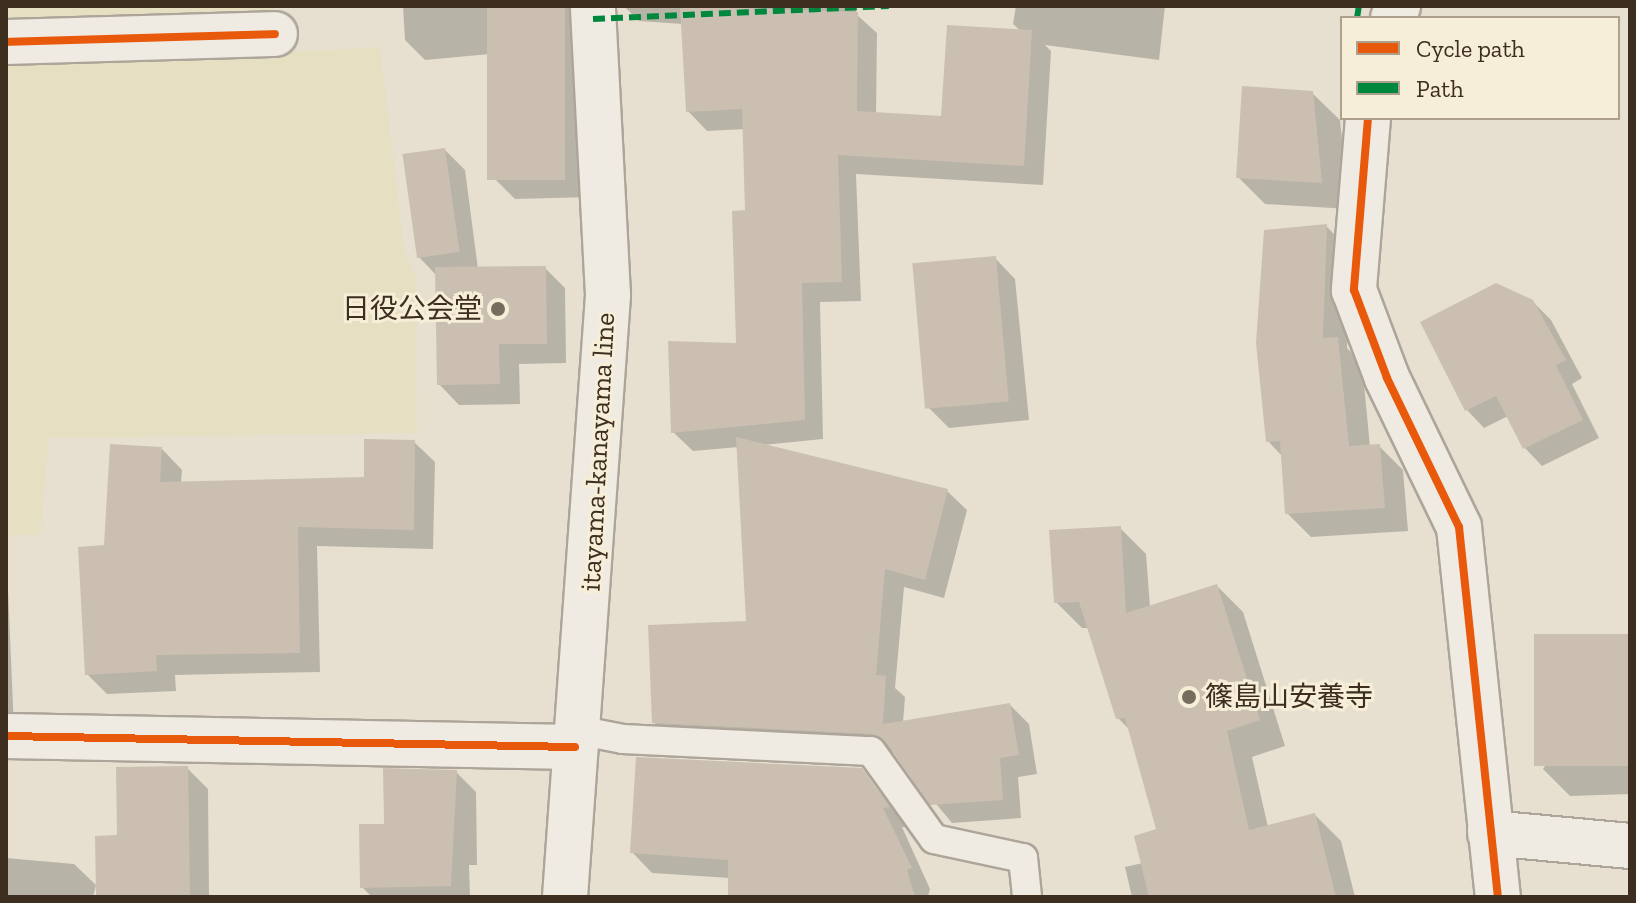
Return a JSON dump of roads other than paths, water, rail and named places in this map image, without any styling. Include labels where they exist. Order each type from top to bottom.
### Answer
[{"type":"street","name":"itayama-kanayama line","points":[[565,897],[608,295],[593,6]]},
{"type":"street","points":[[6,42],[275,34]]},
{"type":"street","points":[[1368,120],[1354,290],[1387,378],[1459,527],[1498,897]]},
{"type":"street","points":[[6,736],[576,738]]},
{"type":"street","points":[[1490,833],[1630,846]]},
{"type":"lane","points":[[576,738],[871,751],[934,839],[1023,858],[1027,897]]},
{"type":"place","name":"日役公会堂","points":[[498,309]]},
{"type":"place","name":"篠島山安養寺","points":[[1189,697]]}]
